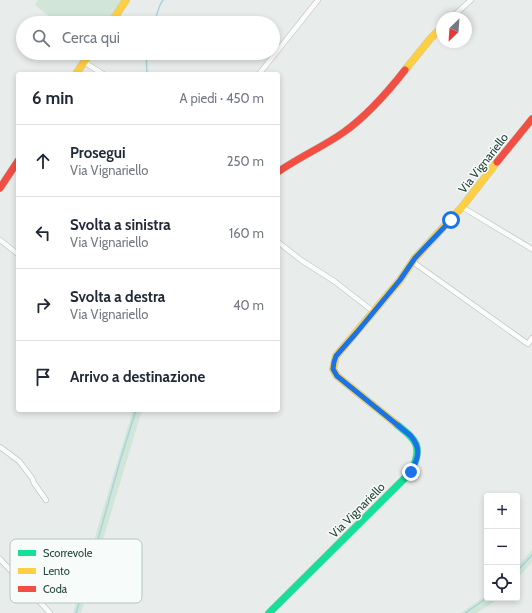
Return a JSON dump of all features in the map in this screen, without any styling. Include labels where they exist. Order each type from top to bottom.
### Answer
[{"type":"street","points":[[116,16],[126,0]]},
{"type":"street","points":[[280,48],[318,0]]},
{"type":"street","points":[[458,12],[471,0]]},
{"type":"street","points":[[280,171],[352,127],[377,104],[436,33]]},
{"type":"street","points":[[261,72],[270,60]]},
{"type":"street","points":[[77,72],[84,62],[100,72]]},
{"type":"street","name":"Via Vignariello","points":[[269,613],[411,472],[418,458],[416,442],[411,436],[337,376],[333,369],[336,356],[374,312],[413,262],[462,207],[532,119]]},
{"type":"street","points":[[0,188],[16,164]]},
{"type":"street","points":[[462,207],[532,250]]},
{"type":"street","points":[[0,240],[16,252]]},
{"type":"street","points":[[280,244],[300,260],[334,281],[374,312]]},
{"type":"street","points":[[413,262],[528,344],[532,339]]},
{"type":"street","points":[[0,446],[19,461],[46,500]]},
{"type":"street","points":[[0,559],[10,570]]},
{"type":"street","points":[[41,603],[50,613]]},
{"type":"green space","points":[[38,0],[122,0],[111,16],[48,16],[35,5]]},
{"type":"green space","points":[[132,412],[141,412],[103,539],[94,539]]},
{"type":"green space","points":[[532,550],[532,562],[520,576],[520,564]]},
{"type":"green space","points":[[484,597],[484,601],[495,601],[477,613],[461,613]]},
{"type":"green space","points":[[76,603],[84,603],[81,613],[73,613]]},
{"type":"waterway","points":[[156,16],[163,0]]},
{"type":"waterway","points":[[146,60],[147,72]]},
{"type":"waterway","points":[[98,539],[135,412]]},
{"type":"waterway","points":[[520,568],[532,555]]},
{"type":"waterway","points":[[465,613],[484,600]]},
{"type":"waterway","points":[[76,613],[79,603]]},
{"type":"traffic: fast","points":[[269,613],[411,472],[417,455],[416,444],[413,439],[395,423]]},
{"type":"traffic: slow","points":[[116,16],[126,0]]},
{"type":"traffic: slow","points":[[405,70],[436,33]]},
{"type":"traffic: slow","points":[[77,72],[85,60]]},
{"type":"traffic: slow","points":[[395,423],[337,376],[333,369],[336,356],[400,280],[415,258],[462,207],[497,162]]},
{"type":"traffic: jam","points":[[280,171],[353,125],[377,103],[405,70]]},
{"type":"traffic: jam","points":[[497,162],[532,119]]},
{"type":"traffic: jam","points":[[0,188],[16,164]]},
{"type":"route","points":[[411,472],[418,458],[416,442],[411,436],[337,376],[333,369],[334,362],[336,356],[400,280],[415,258],[451,220]]}]
